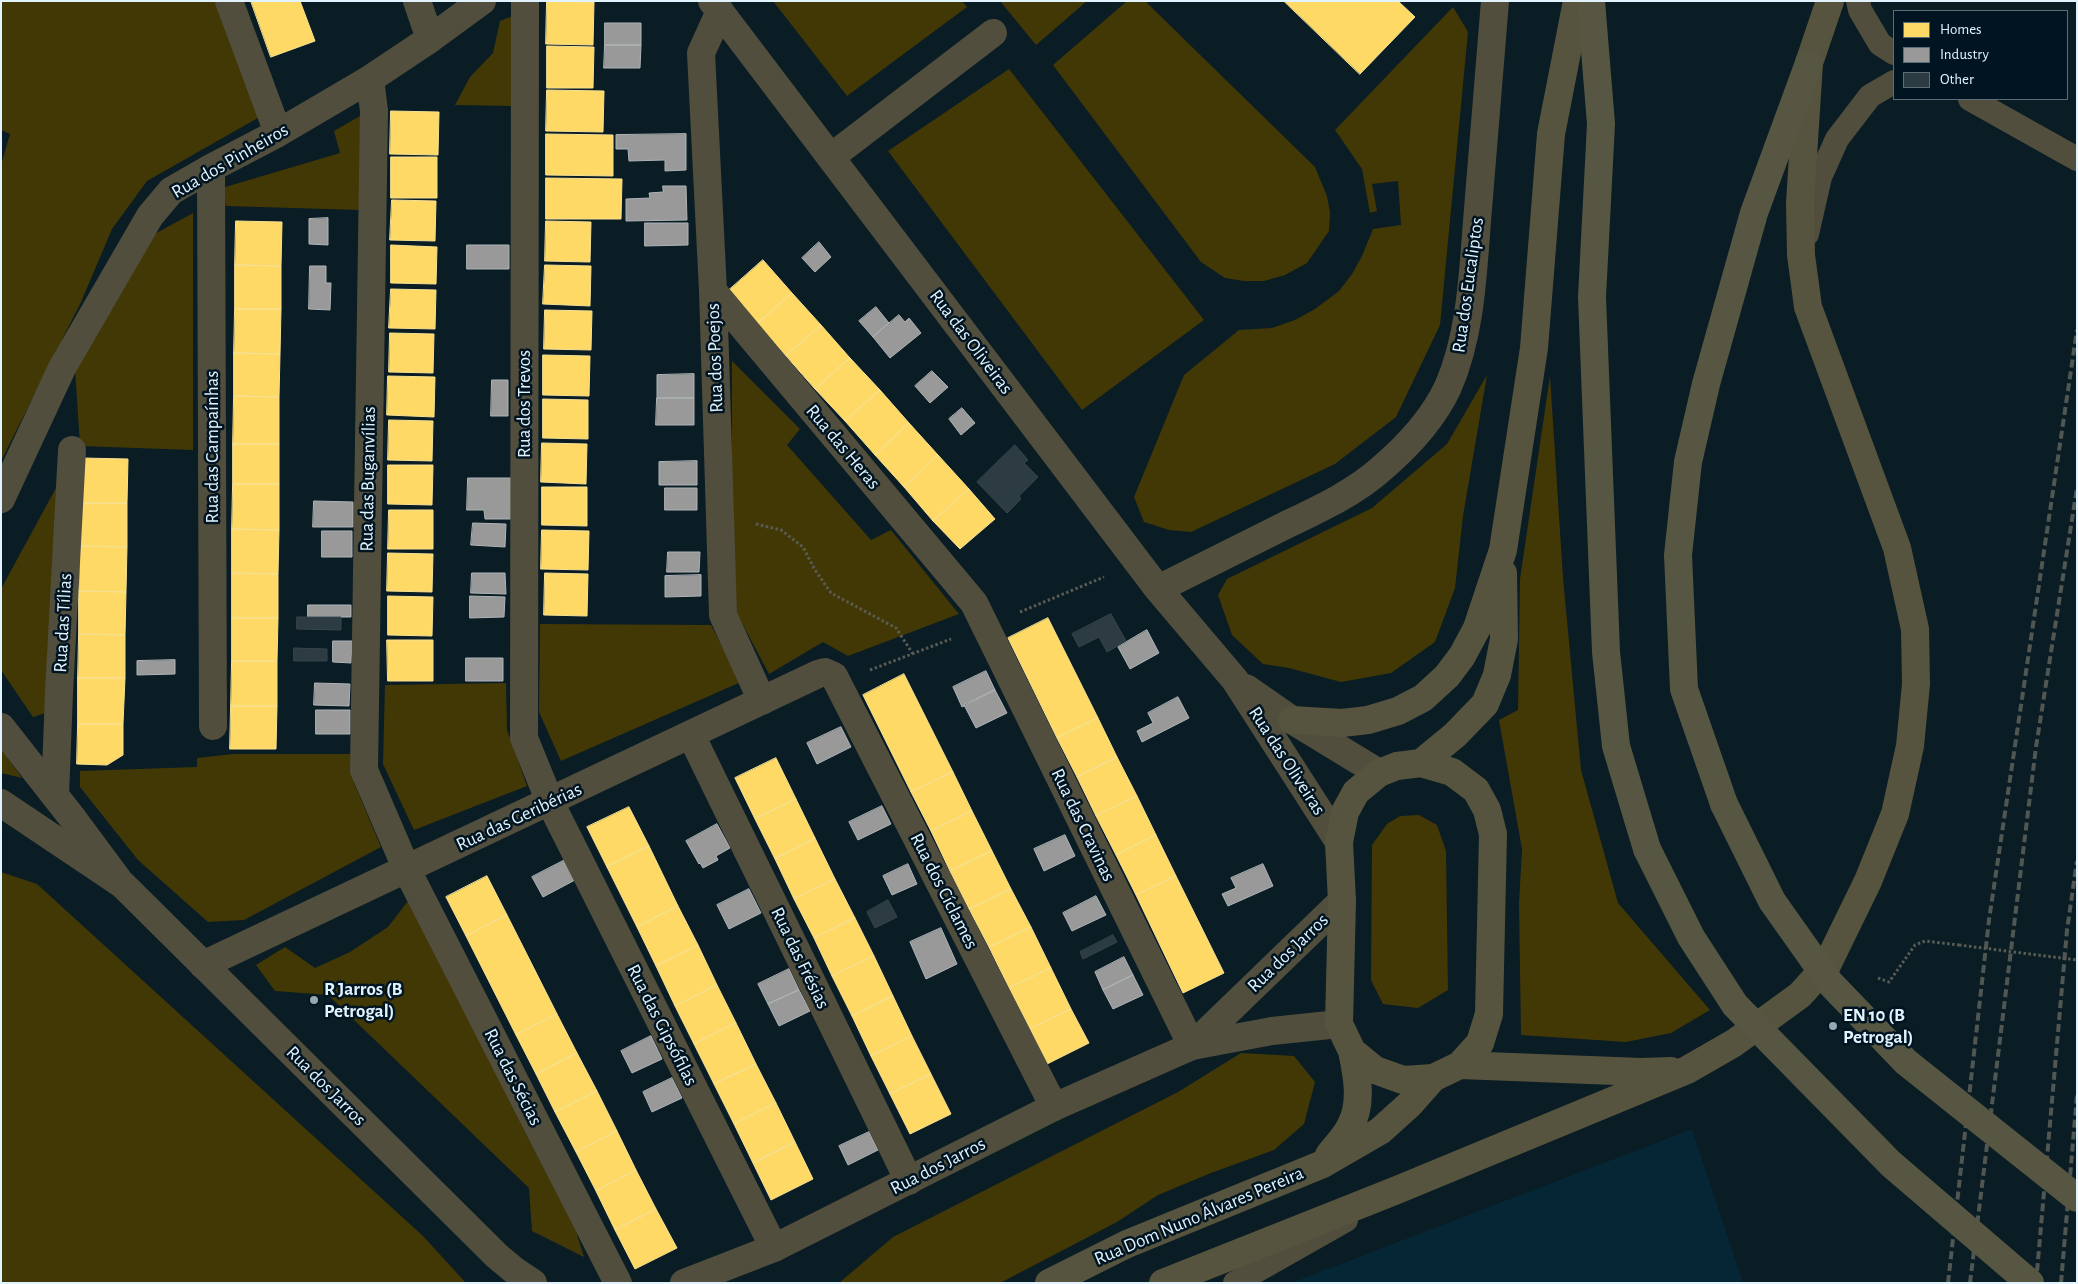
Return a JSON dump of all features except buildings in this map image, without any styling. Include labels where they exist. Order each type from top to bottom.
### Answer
[{"type":"highway","points":[[1591,1],[1601,124],[1592,297],[1606,652],[1616,746],[1646,849],[1691,937],[1736,1005],[1818,1092],[1891,1164],[2030,1283]]},
{"type":"highway","points":[[1809,63],[1754,213],[1706,384],[1688,462],[1678,555],[1684,689],[1724,804],[1772,901],[1830,983],[1906,1062],[2077,1198]]},
{"type":"main road","points":[[1421,763],[1455,735],[1485,704],[1497,675],[1504,639],[1503,550],[1534,348],[1551,134],[1577,1]]},
{"type":"main road","points":[[1163,1283],[1397,1190],[1687,1070],[1734,1043],[1800,995],[1827,965],[1868,881],[1895,814],[1910,746],[1916,684],[1914,629],[1897,548],[1808,307],[1802,255],[1800,203],[1809,63],[1830,1]]},
{"type":"main road","points":[[1292,720],[1342,723],[1368,720],[1398,711],[1422,698],[1448,676],[1462,656],[1477,628],[1503,550]]},
{"type":"main road","points":[[1421,763],[1452,772],[1476,790],[1487,810],[1493,834],[1489,1014],[1480,1043],[1460,1065],[1433,1078],[1403,1080],[1375,1070],[1352,1051],[1339,1024],[1342,901],[1339,842],[1345,812],[1356,792],[1379,772],[1397,766],[1421,763]]},
{"type":"main road","name":"Rua Dom Nuno Álvares Pereira","points":[[1323,1164],[1351,1126],[1357,1108],[1358,1082],[1352,1051]]},
{"type":"main road","points":[[1460,1065],[1641,1072],[1687,1070]]},
{"type":"main road","name":"Rua Dom Nuno Álvares Pereira","points":[[1049,1283],[1127,1244],[1323,1164],[1380,1131],[1410,1104],[1433,1078]]},
{"type":"street","points":[[229,1],[278,134]]},
{"type":"street","points":[[417,1],[430,40]]},
{"type":"street","name":"Rua dos Pinheiros","points":[[1,499],[62,368],[150,216],[171,191],[278,134],[370,79],[430,40],[482,1]]},
{"type":"street","name":"Rua dos Trevos","points":[[525,1],[524,738],[550,802]]},
{"type":"street","name":"Rua dos Eucaliptos","points":[[1158,589],[1329,504],[1362,484],[1394,457],[1433,414],[1448,387],[1458,359],[1466,325],[1473,269],[1495,1]]},
{"type":"street","name":"Rua das Oliveiras","points":[[716,6],[1158,589],[1235,680],[1339,842]]},
{"type":"street","name":"Rua dos Poejos","points":[[716,6],[701,53],[713,291],[723,614],[762,701]]},
{"type":"street","points":[[831,158],[993,33]]},
{"type":"street","name":"Rua das Buganvílias","points":[[370,79],[374,111],[364,770],[407,870]]},
{"type":"street","name":"Rua das Campaínhas","points":[[211,168],[213,726]]},
{"type":"street","name":"Rua das Heras","points":[[713,291],[980,615]]},
{"type":"street","name":"Rua das Tílias","points":[[55,796],[72,450]]},
{"type":"street","name":"Rua das Cravinas","points":[[980,615],[1192,1046]]},
{"type":"street","name":"Rua das Geribérias","points":[[203,965],[818,674],[830,673],[836,679]]},
{"type":"street","name":"Rua dos Cíclames","points":[[836,679],[1054,1107]]},
{"type":"street","name":"Rua das Oliveiras","points":[[1235,680],[1292,720],[1379,772]]},
{"type":"street","name":"Rua dos Jarros","points":[[1,727],[123,885],[497,1256],[514,1271],[534,1283]]},
{"type":"street","name":"Rua das Frésias","points":[[691,735],[909,1180]]},
{"type":"street","name":"Rua das Gipsófilas","points":[[550,802],[774,1248]]},
{"type":"street","name":"Rua dos Jarros","points":[[1,803],[12,819],[123,885]]},
{"type":"street","name":"Rua das Sécias","points":[[407,870],[618,1283]]},
{"type":"street","name":"Rua dos Jarros","points":[[1192,1046],[1342,901]]},
{"type":"street","name":"Rua dos Jarros","points":[[684,1283],[774,1248],[1054,1107],[1192,1046],[1272,1031],[1339,1024]]},
{"type":"lane","points":[[1858,1],[1860,10],[1880,44],[1893,52]]},
{"type":"lane","points":[[1802,255],[1820,177],[1836,139],[1870,96],[1893,83]]},
{"type":"lane","points":[[1972,100],[2077,159]]},
{"type":"lane","points":[[1235,1283],[1397,1190]]},
{"type":"path","points":[[720,524],[755,524],[781,530],[803,547],[815,570],[831,593],[896,628],[913,654]]},
{"type":"path","points":[[836,679],[913,654],[980,615],[1139,563]]},
{"type":"path","points":[[1889,982],[1914,945],[1925,941],[2077,960]]},
{"type":"shaded area","points":[[1,1],[226,1],[270,111],[147,181],[112,229],[81,302],[1,461],[1,165],[10,134],[1,130]]},
{"type":"shaded area","points":[[773,1],[962,1],[967,7],[847,96]]},
{"type":"shaded area","points":[[1000,1],[1087,1],[1036,45]]},
{"type":"shaded area","points":[[1127,1],[1145,1],[1315,167],[1327,196],[1330,213],[1329,231],[1307,263],[1285,275],[1264,281],[1244,281],[1225,278],[1201,262],[1053,65]]},
{"type":"shaded area","points":[[1453,7],[1468,32],[1440,325],[1396,417],[1335,464],[1191,532],[1169,530],[1144,522],[1134,497],[1184,375],[1239,330],[1272,328],[1295,320],[1315,309],[1339,291],[1352,274],[1373,229],[1401,225],[1398,181],[1372,184],[1377,211],[1370,213],[1362,169],[1335,130]]},
{"type":"shaded area","points":[[513,16],[514,106],[455,105],[470,77],[493,53],[500,21]]},
{"type":"shaded area","points":[[1009,69],[1204,320],[1082,410],[888,151]]},
{"type":"shaded area","points":[[367,112],[360,210],[226,206],[222,188],[340,153],[334,131]]},
{"type":"shaded area","points":[[193,213],[193,450],[80,446],[75,369],[131,247]]},
{"type":"shaded area","points":[[732,361],[800,429],[787,445],[871,540],[891,530],[959,614],[848,656],[823,642],[769,674],[732,604]]},
{"type":"shaded area","points":[[1487,375],[1463,516],[1455,588],[1435,642],[1391,673],[1341,682],[1289,668],[1263,664],[1232,635],[1218,595],[1227,579],[1372,508],[1447,444]]},
{"type":"shaded area","points":[[1550,376],[1563,578],[1581,770],[1618,903],[1710,1010],[1671,1033],[1626,1042],[1521,1035],[1519,903],[1522,849],[1499,720],[1518,710],[1520,579]]},
{"type":"shaded area","points":[[57,486],[49,712],[33,717],[1,670],[1,589]]},
{"type":"shaded area","points":[[540,624],[711,625],[741,682],[561,761],[539,712]]},
{"type":"shaded area","points":[[506,683],[507,730],[527,786],[414,830],[383,764],[385,685]]},
{"type":"shaded area","points":[[1,749],[22,778],[1,773]]},
{"type":"shaded area","points":[[233,754],[356,754],[354,783],[381,847],[244,920],[208,922],[138,860],[80,787],[80,771],[197,767],[197,758]]},
{"type":"shaded area","points":[[1419,815],[1437,825],[1446,851],[1448,990],[1418,1008],[1383,1004],[1371,980],[1372,845],[1387,824],[1400,816]]},
{"type":"shaded area","points":[[1,872],[37,884],[423,1236],[466,1283],[1,1283]]},
{"type":"shaded area","points":[[408,901],[576,1231],[584,1257],[532,1231],[529,1188],[328,995],[275,991],[256,965],[285,947],[315,968],[350,952],[388,927]]},
{"type":"shaded area","points":[[1241,1053],[1294,1056],[1315,1082],[1304,1124],[1274,1150],[1158,1195],[1117,1222],[1000,1283],[839,1283],[893,1237],[1178,1092]]},
{"type":"shaded area","points":[[1692,1129],[1743,1283],[1291,1283]]},
{"type":"railway","points":[[1948,1283],[1989,920],[2077,330]]},
{"type":"railway","points":[[1970,1283],[2036,747],[2077,488]]},
{"type":"railway","points":[[2036,1283],[2067,930],[2077,861]]},
{"type":"railway","points":[[2061,1283],[2077,1095]]},
{"type":"place","name":"R Jarros (B Petrogal)","points":[[314,1000]]},
{"type":"place","name":"EN 10 (B Petrogal)","points":[[1833,1026]]}]
